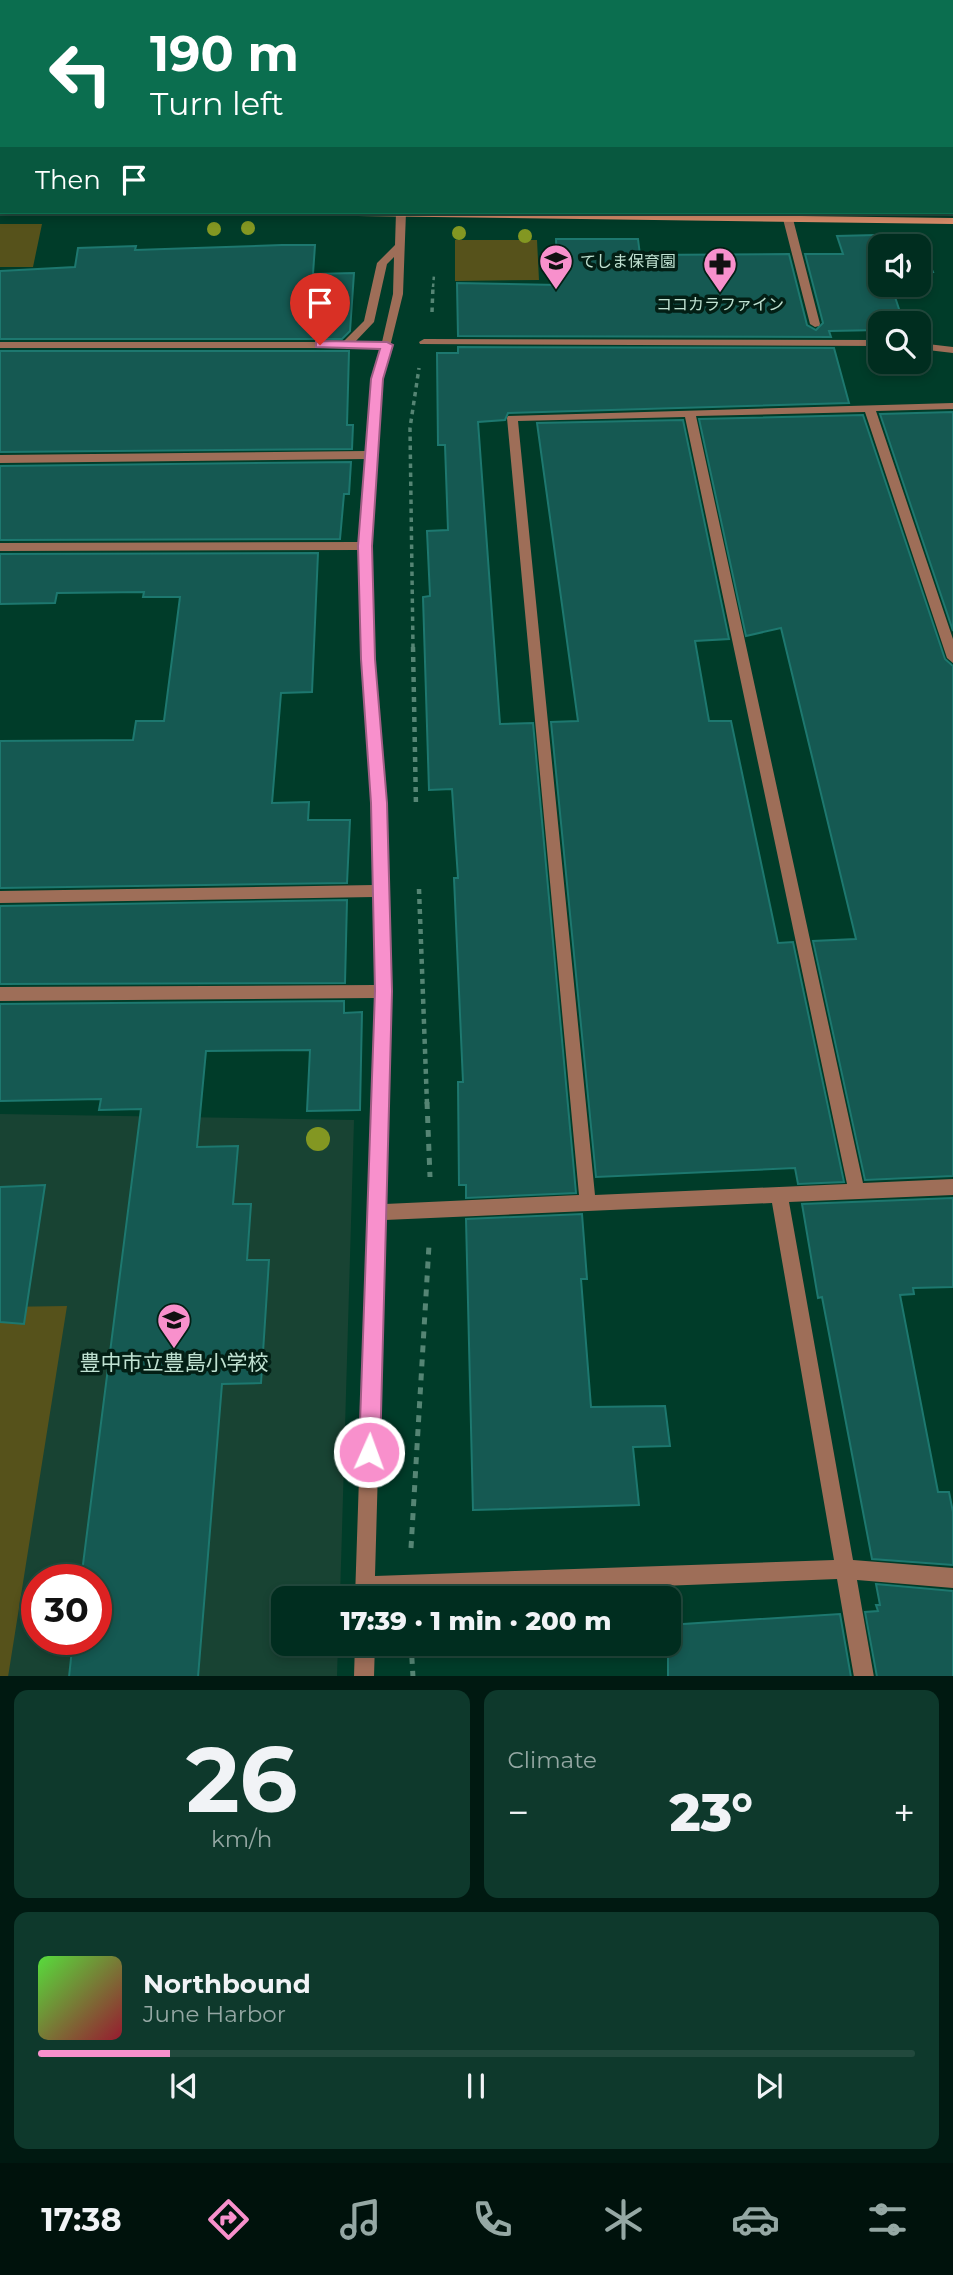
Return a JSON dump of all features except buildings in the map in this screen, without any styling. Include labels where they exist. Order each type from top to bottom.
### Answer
[{"type":"street","points":[[365,1586],[383,991],[379,803],[368,659],[365,546],[377,379],[398,293],[401,214]]},
{"type":"street","points":[[512,214],[953,221]]},
{"type":"street","points":[[788,219],[815,324]]},
{"type":"street","points":[[346,345],[369,322],[382,263],[401,245]]},
{"type":"street","points":[[424,342],[868,343]]},
{"type":"street","points":[[0,345],[387,345]]},
{"type":"street","points":[[931,347],[953,350]]},
{"type":"street","points":[[588,1203],[512,418],[953,406]]},
{"type":"street","points":[[869,408],[953,658]]},
{"type":"street","points":[[690,413],[857,1192]]},
{"type":"street","points":[[0,459],[372,455]]},
{"type":"street","points":[[0,547],[365,546]]},
{"type":"street","points":[[0,897],[382,891]]},
{"type":"street","points":[[0,994],[383,991]]},
{"type":"street","points":[[377,1212],[953,1187]]},
{"type":"street","points":[[779,1195],[864,1676]]},
{"type":"street","points":[[398,1586],[844,1569],[953,1577]]},
{"type":"street","points":[[365,1656],[365,1676]]},
{"type":"path","points":[[417,820],[410,428],[424,342],[434,306],[434,268]]},
{"type":"path","points":[[419,888],[430,1185]]},
{"type":"path","points":[[409,1584],[431,1210]]},
{"type":"path","points":[[412,1656],[413,1676]]},
{"type":"shaded area","points":[[0,224],[42,224],[33,267],[0,267]]},
{"type":"shaded area","points":[[455,240],[537,240],[539,280],[455,281]]},
{"type":"shaded area","name":"豊中市立豊島小学校","points":[[0,1114],[354,1120],[340,1586],[271,1586],[271,1656],[338,1656],[337,1676],[0,1676]]},
{"type":"shaded area","points":[[67,1306],[26,1564],[21,1564],[21,1595],[8,1676],[0,1676],[0,1307]]},
{"type":"place","name":"てしま保育園","points":[[556,291]]},
{"type":"place","name":"ココカラファイン","points":[[720,294]]},
{"type":"place","name":"豊中市立豊島小学校","points":[[174,1350]]},
{"type":"route","points":[[320,345],[387,345],[377,379],[365,546],[368,659],[379,803],[383,991],[369,1452]]}]
